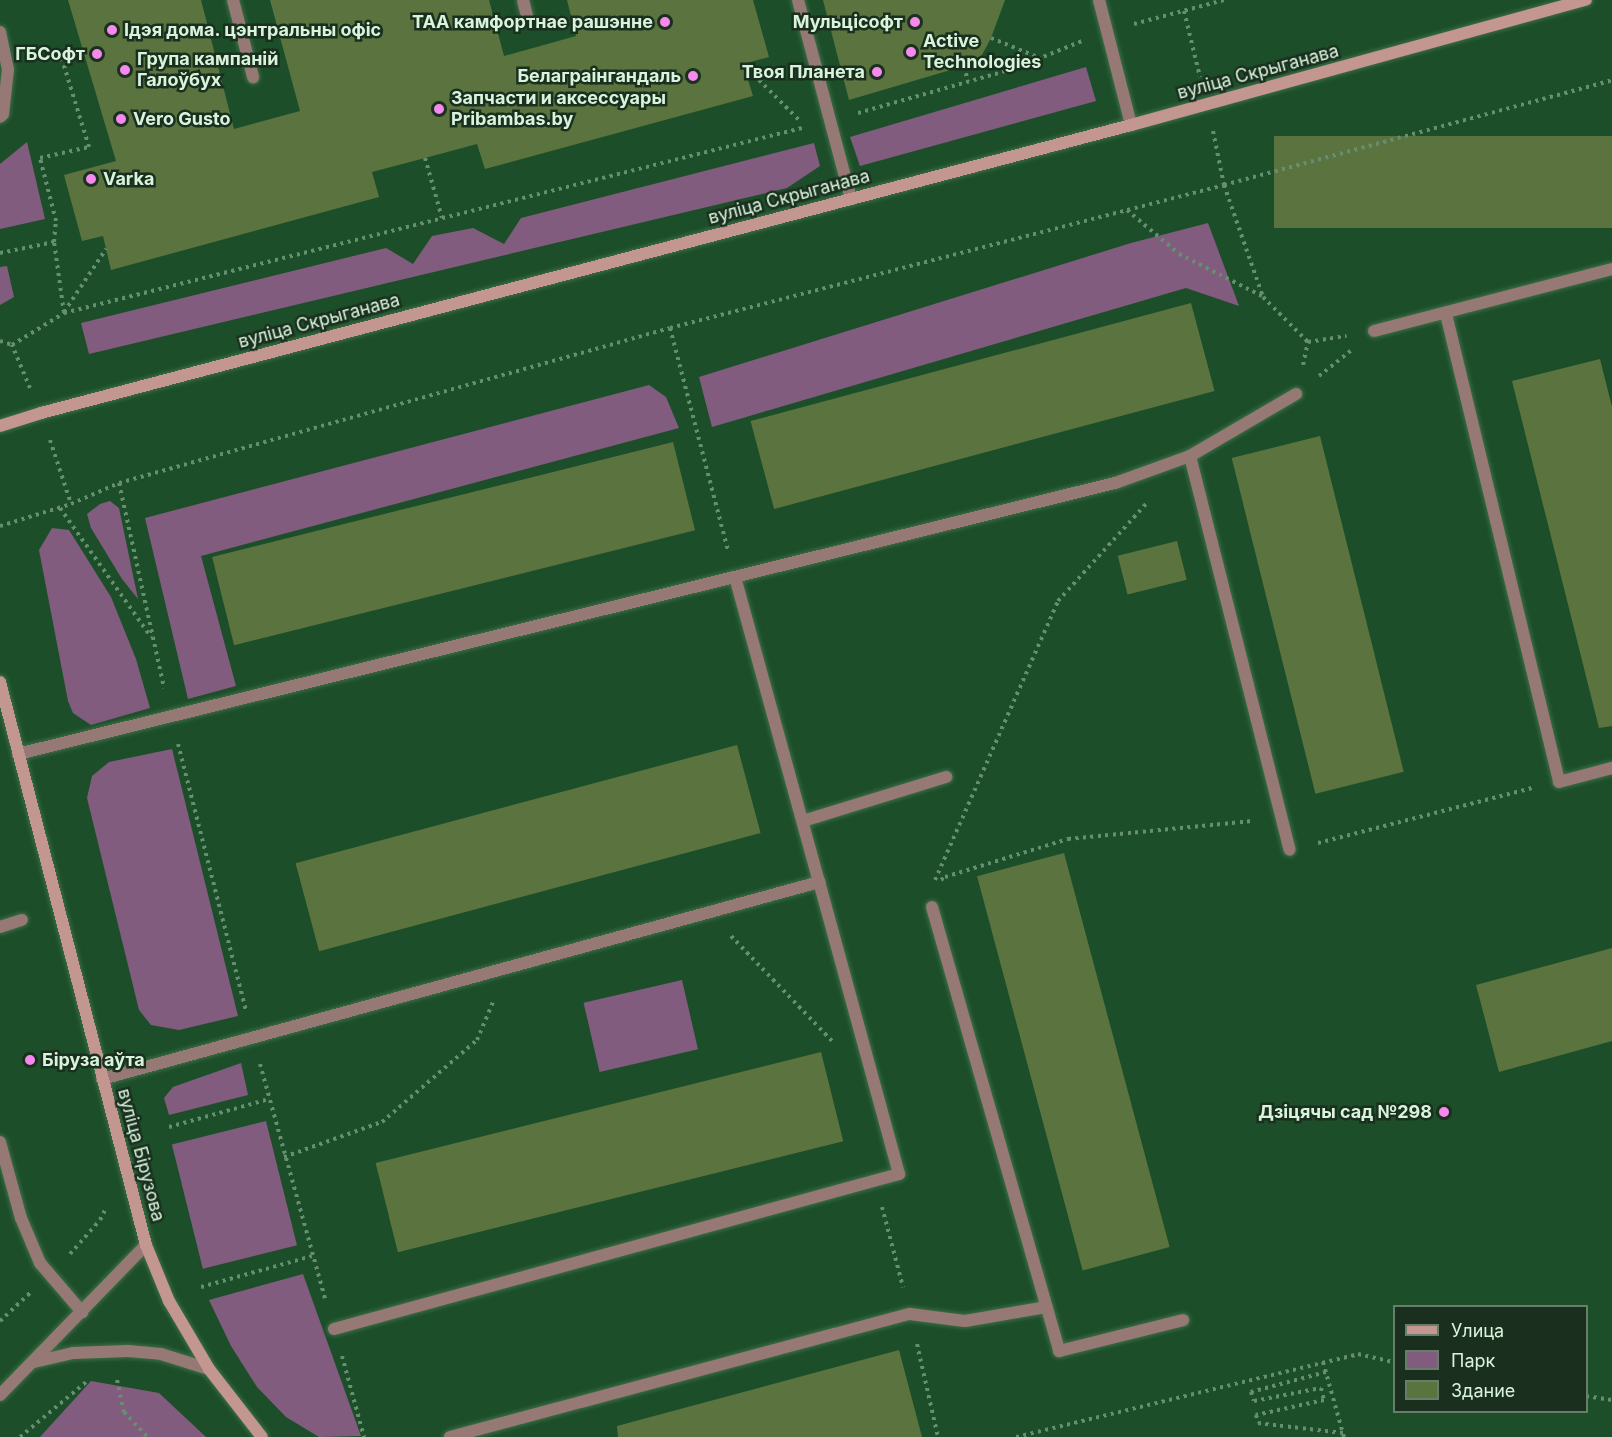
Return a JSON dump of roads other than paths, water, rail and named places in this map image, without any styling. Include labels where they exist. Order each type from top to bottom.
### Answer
[{"type":"street","points":[[233,0],[253,76]]},
{"type":"street","points":[[523,0],[528,20]]},
{"type":"street","points":[[798,0],[851,199]]},
{"type":"street","points":[[1099,0],[1131,125]]},
{"type":"street","name":"вуліца Скрыганава","points":[[0,426],[41,413],[1131,125],[1586,0]]},
{"type":"street","points":[[0,32],[8,69],[0,117]]},
{"type":"street","points":[[1374,331],[1612,269]]},
{"type":"street","points":[[1446,314],[1559,782],[1612,768]]},
{"type":"street","points":[[18,754],[1115,483],[1190,456],[1296,394]]},
{"type":"street","points":[[1190,456],[1290,850]]},
{"type":"street","points":[[334,1329],[899,1174],[735,578]]},
{"type":"street","name":"вуліца Бірузова","points":[[0,682],[146,1245],[169,1301],[209,1369],[262,1437]]},
{"type":"street","points":[[802,820],[946,777]]},
{"type":"street","points":[[102,1079],[819,882]]},
{"type":"street","points":[[932,907],[1059,1351],[1183,1320]]},
{"type":"street","points":[[0,927],[22,920]]},
{"type":"street","points":[[0,1142],[21,1218],[40,1263],[48,1276],[82,1311]]},
{"type":"street","points":[[0,1395],[146,1245]]},
{"type":"street","points":[[450,1437],[910,1314],[965,1321],[1046,1307]]},
{"type":"street","points":[[34,1362],[73,1353],[128,1351],[161,1354],[209,1369]]},
{"type":"place","name":"ТАА камфортнае рашэнне","points":[[665,22]]},
{"type":"place","name":"Мульцісофт","points":[[915,22]]},
{"type":"place","name":"Ідэя дома. цэнтральны офіс","points":[[112,30]]},
{"type":"place","name":"Active Technologies","points":[[911,52]]},
{"type":"place","name":"ГБСофт","points":[[97,54]]},
{"type":"place","name":"Група кампаній Галоўбух","points":[[125,70]]},
{"type":"place","name":"Твоя Планета","points":[[877,72]]},
{"type":"place","name":"Белаграінгандаль","points":[[693,76]]},
{"type":"place","name":"Запчасти и аксессуары Pribambas.by","points":[[439,109]]},
{"type":"place","name":"Vero Gusto","points":[[121,119]]},
{"type":"place","name":"Varka","points":[[91,179]]},
{"type":"place","name":"Біруза аўта","points":[[30,1060]]},
{"type":"place","name":"Дзіцячы сад №298","points":[[1444,1112]]}]
